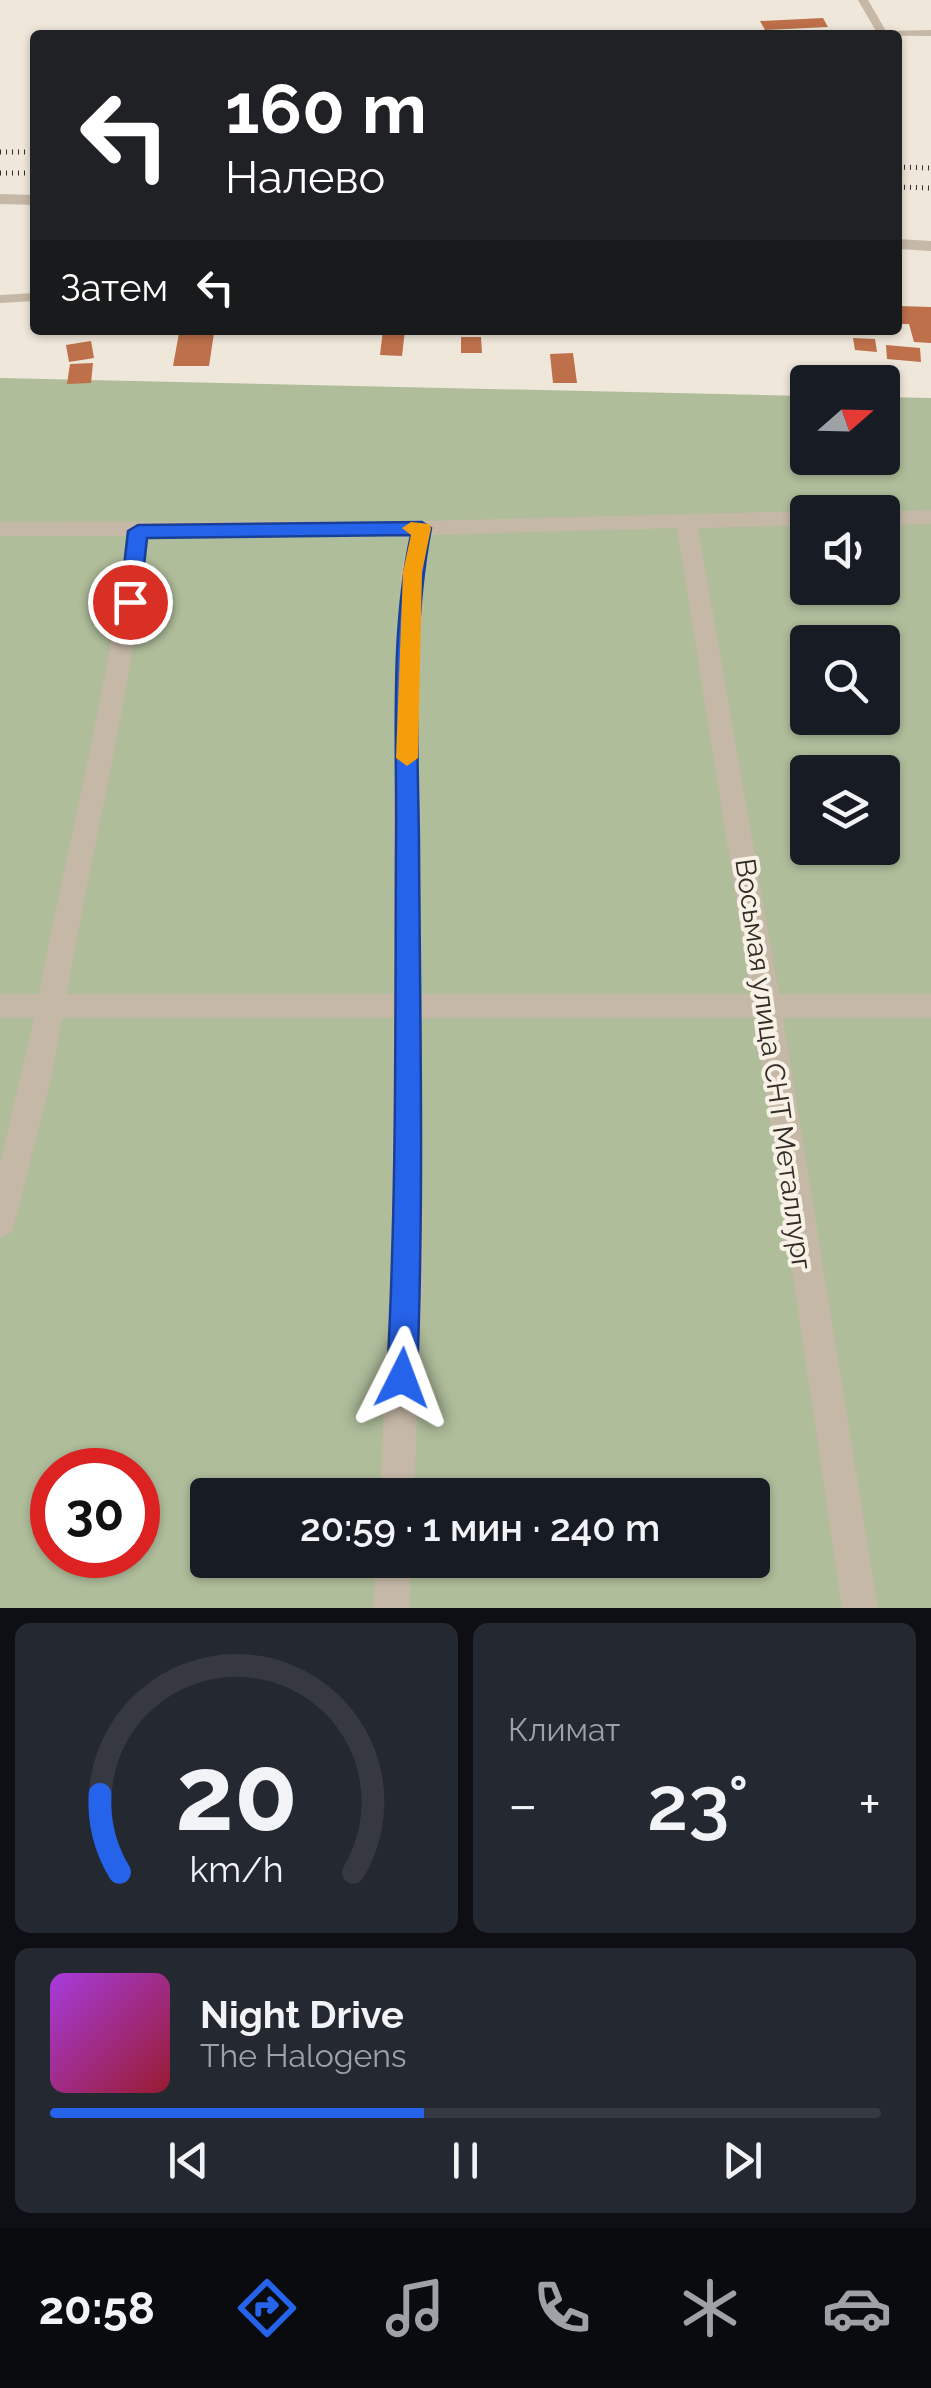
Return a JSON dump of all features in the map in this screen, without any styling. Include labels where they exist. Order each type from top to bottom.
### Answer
[{"type":"street","points":[[0,199],[30,200]]},
{"type":"street","points":[[902,244],[931,246]]},
{"type":"street","points":[[900,518],[931,517]]},
{"type":"street","points":[[0,529],[422,528],[790,518]]},
{"type":"street","name":"Восьмая улица СНТ Металлург","points":[[686,520],[726,732],[764,1006],[860,1608]]},
{"type":"street","points":[[398,1478],[408,1262],[406,1006],[412,592],[422,528]]},
{"type":"street","points":[[0,1222],[38,1075],[103,729],[126,637],[138,531]]},
{"type":"street","points":[[0,1006],[931,1006]]},
{"type":"street","points":[[392,1608],[393,1578]]},
{"type":"lane","points":[[863,0],[881,30]]},
{"type":"lane","points":[[902,33],[931,34]]},
{"type":"lane","points":[[0,300],[30,297]]},
{"type":"green space","points":[[0,378],[790,396],[790,475],[900,475],[900,397],[931,398],[931,1608],[0,1608]]},
{"type":"building","points":[[823,18],[828,27],[765,30],[760,21]]},
{"type":"building","points":[[902,306],[931,307],[931,343],[914,342],[909,324],[902,324]]},
{"type":"building","points":[[179,335],[214,335],[209,366],[173,366]]},
{"type":"building","points":[[382,335],[404,335],[402,356],[380,355]]},
{"type":"building","points":[[461,337],[481,337],[482,353],[461,353]]},
{"type":"building","points":[[853,338],[875,339],[877,352],[855,350]]},
{"type":"building","points":[[91,341],[94,358],[69,362],[66,345]]},
{"type":"building","points":[[886,345],[920,348],[921,362],[887,359]]},
{"type":"building","points":[[573,353],[577,383],[553,383],[550,354]]},
{"type":"building","points":[[93,363],[91,383],[67,384],[70,364]]},
{"type":"railway","points":[[0,152],[30,152]]},
{"type":"railway","points":[[902,167],[931,168]]},
{"type":"railway","points":[[0,173],[30,173]]},
{"type":"railway","points":[[902,187],[931,188]]},
{"type":"slow traffic","points":[[407,758],[412,572],[422,528],[411,528]]},
{"type":"route","points":[[130,602],[138,531],[422,528],[412,572],[408,729],[408,1262],[402,1378]]}]
